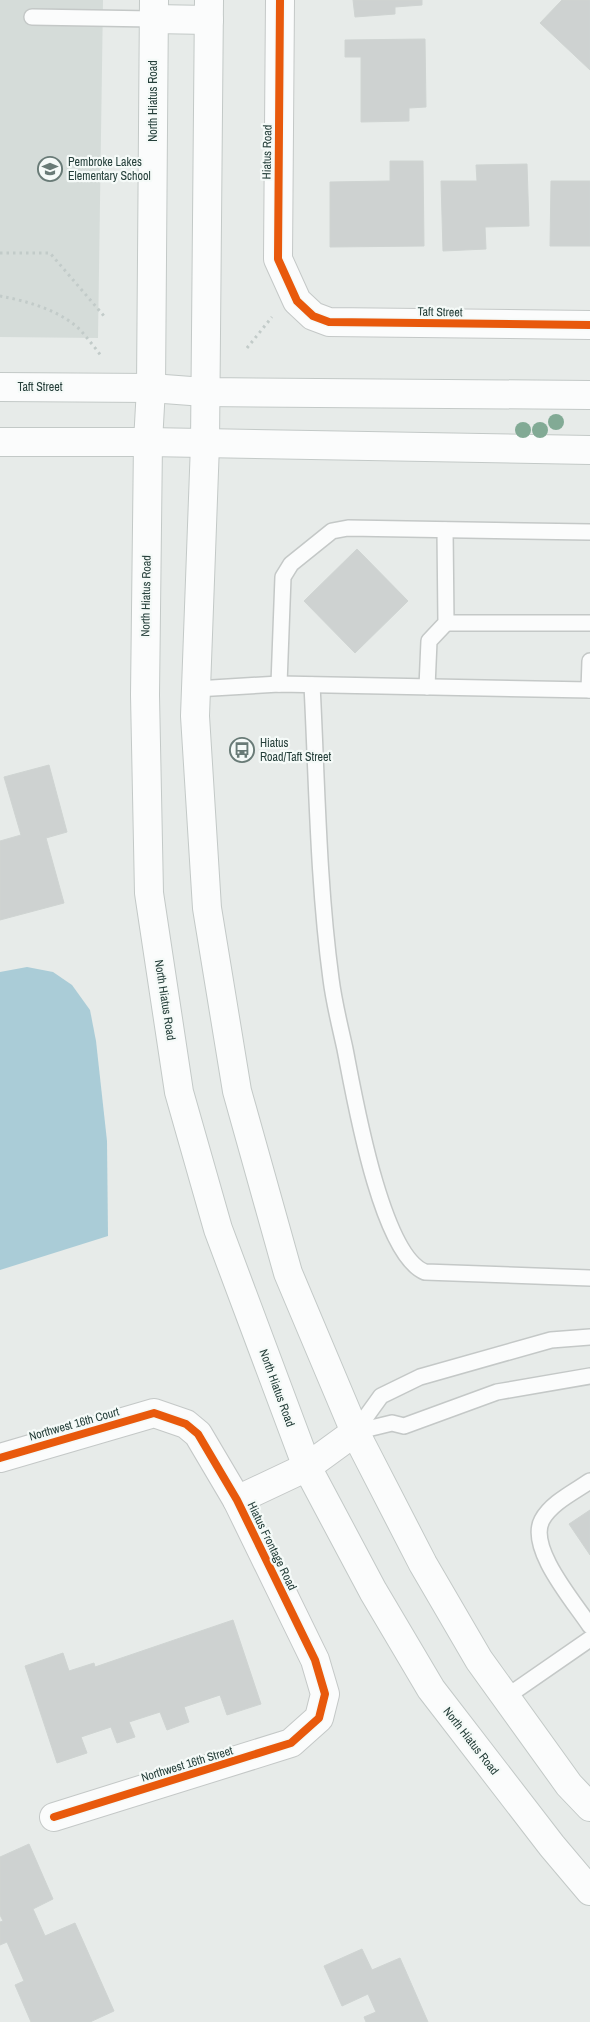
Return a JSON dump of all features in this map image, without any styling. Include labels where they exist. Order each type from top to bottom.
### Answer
[{"type":"main road","name":"Hiatus Road","points":[[280,0],[278,258],[286,308]]},
{"type":"main road","points":[[154,9],[209,10],[205,444],[195,716],[207,908],[237,1091],[288,1273],[355,1432],[423,1564],[479,1660],[569,1784],[590,1807]]},
{"type":"main road","name":"North Hiatus Road","points":[[154,9],[151,388],[148,442],[145,694],[149,893],[178,1082],[218,1229],[306,1467],[373,1591],[431,1689],[552,1846],[590,1891]]},
{"type":"main road","name":"Taft Street","points":[[286,308],[329,322],[590,325]]},
{"type":"main road","name":"Taft Street","points":[[0,387],[151,388],[204,392],[590,394]]},
{"type":"main road","points":[[0,442],[148,442],[590,450]]},
{"type":"main road","name":"Northwest 16th Court","points":[[0,1458],[154,1413]]},
{"type":"main road","name":"Hiatus Frontage Road","points":[[154,1413],[186,1424],[198,1434],[237,1500],[315,1660],[325,1694],[319,1718]]},
{"type":"main road","points":[[237,1500],[306,1467],[355,1432]]},
{"type":"main road","name":"Northwest 16th Street","points":[[54,1817],[291,1744],[319,1718]]},
{"type":"lane","points":[[32,17],[154,9]]},
{"type":"lane","points":[[427,686],[429,641],[446,623],[445,530]]},
{"type":"lane","points":[[280,684],[282,577],[291,564],[332,531],[590,532]]},
{"type":"lane","points":[[446,623],[590,623]]},
{"type":"lane","points":[[196,688],[280,684],[590,690],[590,661]]},
{"type":"lane","points":[[312,685],[324,907],[331,980],[359,1126],[384,1206],[409,1260],[416,1268],[425,1272],[590,1278]]},
{"type":"lane","points":[[355,1432],[381,1396],[420,1377],[551,1340],[590,1337]]},
{"type":"lane","points":[[355,1432],[392,1423],[404,1426],[497,1392],[590,1376]]},
{"type":"lane","points":[[590,1482],[552,1508],[541,1521],[538,1535],[541,1550],[549,1565],[590,1626]]},
{"type":"lane","points":[[506,1697],[590,1639]]},
{"type":"path","points":[[0,253],[50,252],[104,316]]},
{"type":"path","points":[[0,296],[25,301],[62,317],[82,332],[103,357]]},
{"type":"path","points":[[248,348],[265,324],[286,308]]},
{"type":"shaded area","name":"Pembroke Lakes Elementary School","points":[[0,0],[103,0],[98,338],[0,337]]},
{"type":"water","points":[[27,967],[53,972],[72,985],[90,1010],[96,1041],[107,1141],[108,1236],[0,1270],[0,972]]},
{"type":"building","points":[[353,0],[422,0],[422,5],[395,7],[395,14],[355,17]]},
{"type":"building","points":[[562,0],[590,0],[590,70],[540,23]]},
{"type":"building","points":[[425,39],[426,107],[409,108],[409,121],[361,122],[361,57],[345,57],[345,40]]},
{"type":"building","points":[[390,161],[423,161],[424,246],[330,247],[330,182],[390,181]]},
{"type":"building","points":[[527,164],[529,226],[485,227],[486,249],[443,251],[441,181],[477,181],[476,165]]},
{"type":"building","points":[[551,181],[590,181],[590,246],[550,246]]},
{"type":"building","points":[[357,549],[408,601],[355,653],[304,601]]},
{"type":"building","points":[[49,765],[67,832],[46,838],[64,903],[0,920],[0,841],[21,835],[4,777]]},
{"type":"building","points":[[590,1510],[590,1555],[569,1524]]},
{"type":"building","points":[[233,1620],[261,1704],[227,1715],[220,1695],[184,1707],[189,1722],[167,1730],[160,1712],[129,1722],[135,1737],[117,1743],[111,1727],[81,1737],[87,1753],[57,1763],[25,1666],[63,1653],[69,1671],[94,1663],[95,1667]]},
{"type":"building","points":[[29,1844],[53,1899],[33,1909],[45,1936],[75,1923],[114,2011],[90,2022],[31,2022],[15,1985],[24,1981],[7,1942],[0,1945],[0,1922],[3,1921],[0,1915],[0,1857]]},
{"type":"building","points":[[362,1949],[372,1970],[400,1958],[428,2022],[366,2022],[364,2017],[376,2012],[368,1994],[342,2006],[324,1966]]},
{"type":"cycle path","points":[[280,0],[278,259],[297,301],[313,316],[329,322],[590,325]]},
{"type":"cycle path","points":[[0,1458],[154,1413],[186,1424],[198,1434],[237,1500],[315,1660],[325,1694],[319,1718],[291,1743],[54,1817]]},
{"type":"place","name":"Pembroke Lakes Elementary School","points":[[50,169]]},
{"type":"place","name":"Hiatus Road/Taft Street","points":[[242,750]]}]
